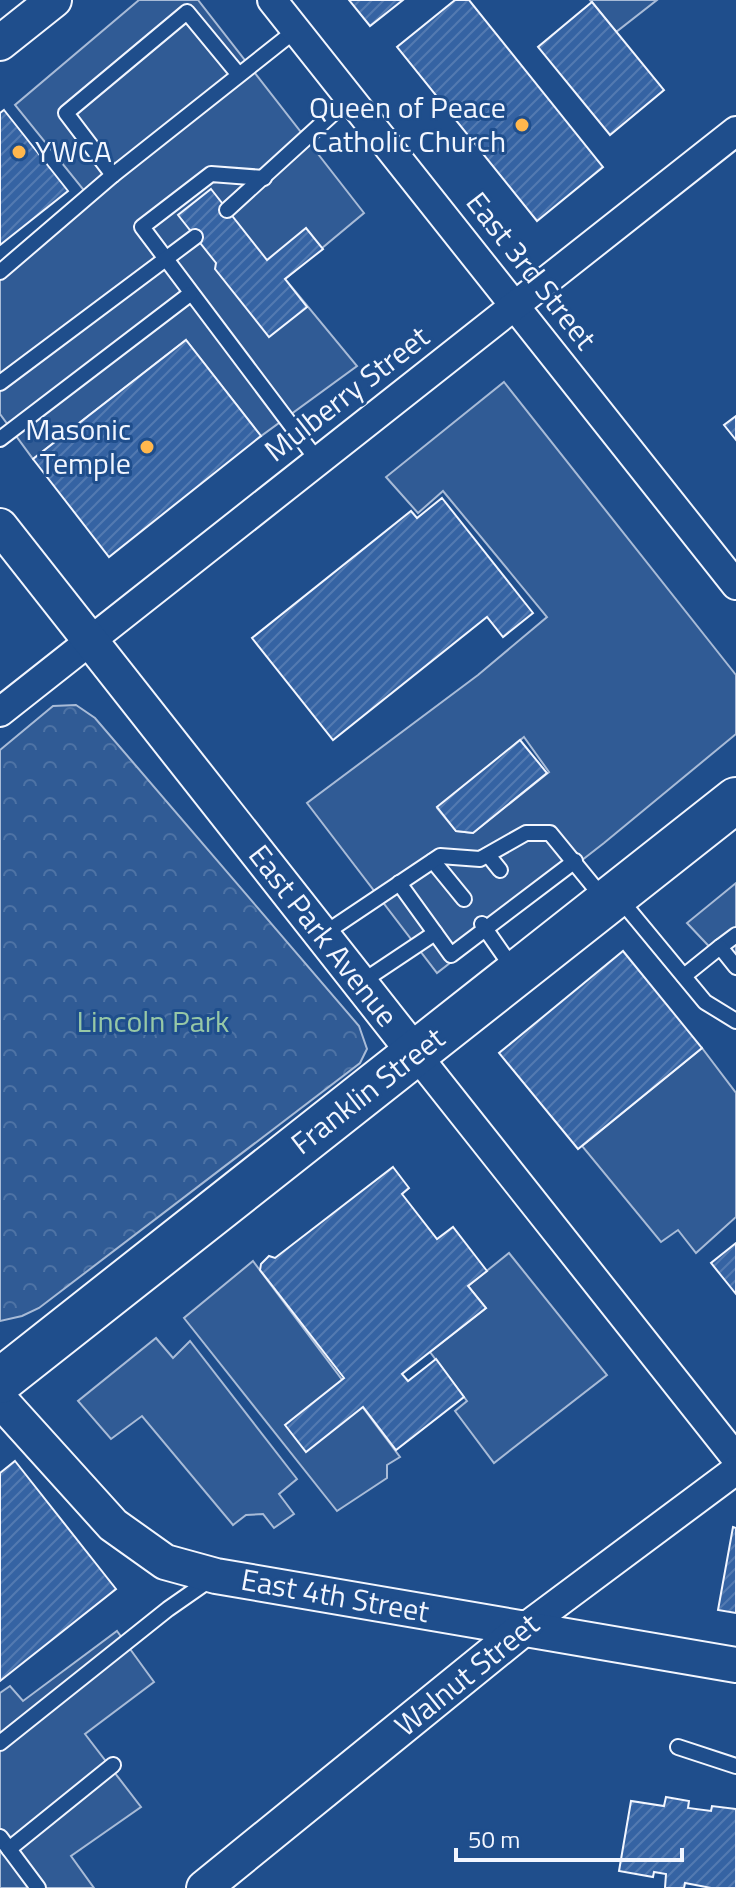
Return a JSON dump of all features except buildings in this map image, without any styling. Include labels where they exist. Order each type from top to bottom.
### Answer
[{"type":"main road","name":"Franklin Street","points":[[0,1381],[736,800]]},
{"type":"street","points":[[0,43],[54,0]]},
{"type":"street","name":"East 3rd Street","points":[[272,0],[736,585]]},
{"type":"street","name":"Mulberry Street","points":[[0,712],[736,131]]},
{"type":"street","name":"East Park Avenue","points":[[0,526],[736,1458]]},
{"type":"street","name":"East 4th Street","points":[[0,1400],[123,1534],[165,1562],[216,1576],[736,1665]]},
{"type":"street","name":"Walnut Street","points":[[204,1888],[524,1628],[736,1470]]},
{"type":"lane","points":[[113,175],[66,113],[187,12],[239,75]]},
{"type":"lane","points":[[0,272],[113,175],[296,30]]},
{"type":"lane","points":[[227,210],[350,98]]},
{"type":"lane","points":[[264,178],[211,174],[142,227],[318,461]]},
{"type":"lane","points":[[0,383],[195,237]]},
{"type":"lane","points":[[0,439],[190,294]]},
{"type":"lane","points":[[322,935],[440,856],[480,859],[526,833],[550,833],[705,1002],[736,1021]]},
{"type":"lane","points":[[488,855],[500,870]]},
{"type":"lane","points":[[433,861],[464,899]]},
{"type":"lane","points":[[399,883],[451,955],[521,897],[575,861]]},
{"type":"lane","points":[[484,926],[516,974]]},
{"type":"lane","points":[[360,983],[435,933]]},
{"type":"lane","points":[[684,976],[736,935]]},
{"type":"lane","points":[[720,947],[736,967]]},
{"type":"lane","points":[[0,1743],[168,1609],[216,1576]]},
{"type":"lane","points":[[678,1747],[736,1766]]},
{"type":"lane","points":[[38,1888],[4,1843],[113,1765]]},
{"type":"green space","name":"Lincoln Park","points":[[76,705],[95,718],[359,1026],[367,1049],[360,1063],[39,1308],[0,1321],[0,750],[53,706]]},
{"type":"shaded area","points":[[139,0],[198,0],[364,213],[285,279],[357,366],[261,436],[186,340],[33,459],[0,414],[0,264],[87,194],[15,105]]},
{"type":"shaded area","points":[[590,0],[657,0],[616,32]]},
{"type":"shaded area","points":[[504,382],[736,675],[736,734],[604,843],[437,973],[307,803],[478,675],[547,617],[443,491],[418,513],[386,477]],"holes":[[[524,737],[549,772],[473,833],[456,831],[437,808]]]},
{"type":"shaded area","points":[[736,883],[736,975],[687,923]]},
{"type":"shaded area","points":[[702,1048],[736,1093],[736,1217],[696,1253],[678,1230],[661,1242],[582,1146]]},
{"type":"shaded area","points":[[509,1253],[607,1375],[494,1463],[455,1411],[467,1401],[430,1352],[486,1308],[468,1286]]},
{"type":"shaded area","points":[[253,1261],[400,1457],[387,1465],[387,1478],[337,1511],[184,1318]]},
{"type":"shaded area","points":[[156,1338],[173,1358],[190,1341],[297,1479],[279,1494],[294,1514],[274,1528],[263,1514],[246,1515],[233,1525],[142,1416],[111,1439],[78,1401]]},
{"type":"shaded area","points":[[117,1631],[154,1682],[85,1734],[141,1807],[71,1856],[94,1888],[0,1888],[0,1693],[10,1686],[23,1701]]},
{"type":"place","name":"Queen of Peace Catholic Church","points":[[522,125]]},
{"type":"place","name":"YWCA","points":[[19,152]]},
{"type":"place","name":"Masonic Temple","points":[[147,447]]}]
